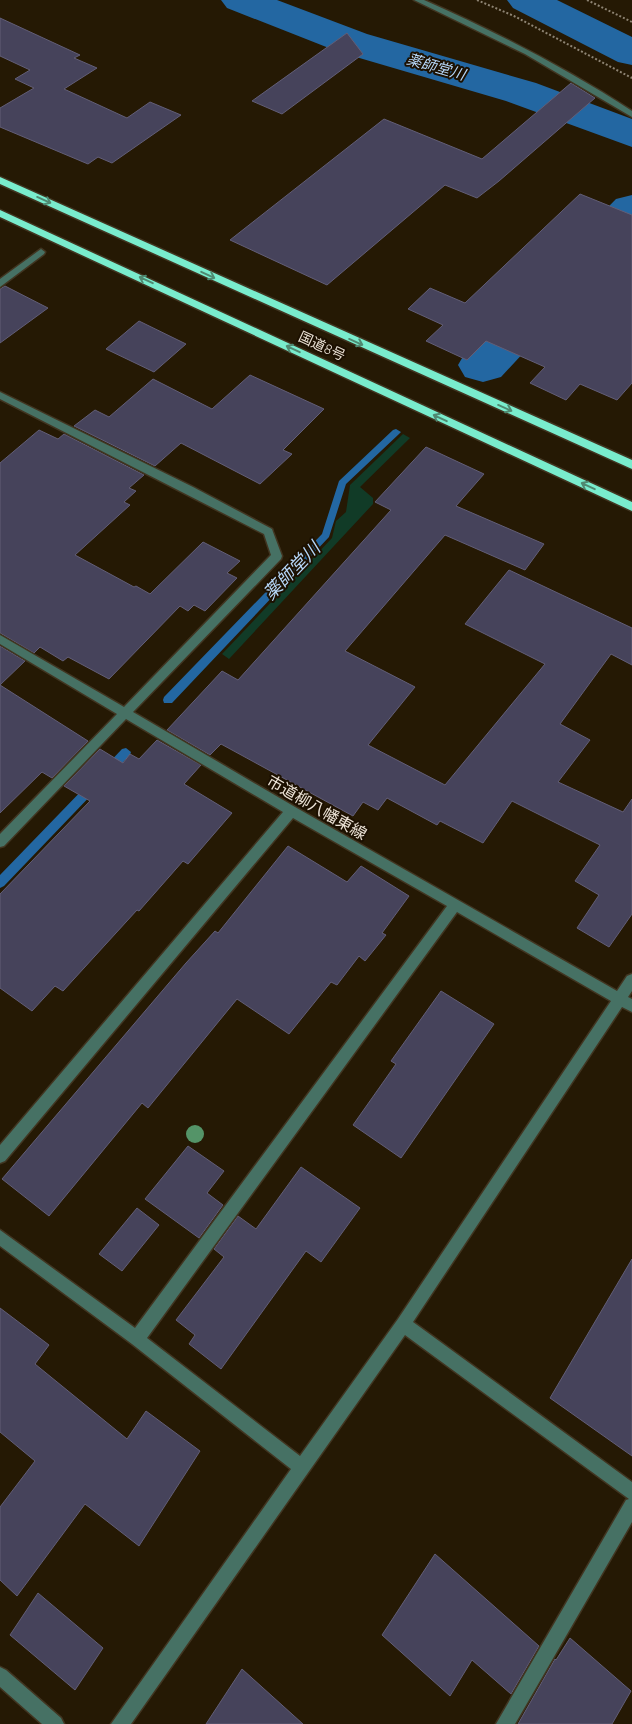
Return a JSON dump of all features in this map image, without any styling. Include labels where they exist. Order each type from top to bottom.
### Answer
[{"type":"highway","name":"国道8号","points":[[0,180],[632,465]]},
{"type":"highway","name":"国道8号","points":[[0,213],[632,507]]},
{"type":"street","points":[[418,0],[501,38],[554,66],[632,115]]},
{"type":"street","points":[[0,284],[41,252]]},
{"type":"street","points":[[0,395],[268,532],[277,556],[0,842]]},
{"type":"street","name":"市道柳八幡東線","points":[[0,639],[291,811],[626,1002]]},
{"type":"street","points":[[0,1156],[291,811]]},
{"type":"street","points":[[137,1339],[455,904]]},
{"type":"street","points":[[120,1724],[403,1324],[626,1002],[632,980]]},
{"type":"street","points":[[0,1237],[137,1339],[302,1468]]},
{"type":"street","points":[[403,1324],[632,1492]]},
{"type":"street","points":[[505,1724],[632,1506]]},
{"type":"street","points":[[0,1676],[55,1724]]},
{"type":"path","points":[[477,0],[514,16],[632,78]]},
{"type":"path","points":[[587,0],[632,22]]},
{"type":"green space","points":[[403,434],[410,438],[360,487],[373,498],[373,504],[229,659],[222,654],[332,538],[336,521],[346,512],[350,485]]},
{"type":"building","points":[[0,18],[80,55],[74,58],[97,68],[64,89],[127,118],[150,102],[181,115],[112,163],[98,157],[88,164],[0,127],[0,108],[34,88],[15,79],[30,70],[0,56]]},
{"type":"building","points":[[347,33],[363,54],[282,114],[252,101]]},
{"type":"building","points":[[571,83],[595,98],[499,181],[477,198],[445,185],[327,285],[230,240],[384,119],[482,159]]},
{"type":"building","points":[[580,194],[632,215],[632,383],[617,400],[580,384],[566,400],[530,383],[545,367],[486,341],[467,360],[426,341],[443,325],[408,309],[430,288],[465,303]]},
{"type":"building","points":[[5,286],[48,308],[0,343],[0,289]]},
{"type":"building","points":[[139,321],[186,344],[154,372],[106,349]]},
{"type":"building","points":[[250,375],[324,409],[283,450],[292,454],[260,484],[181,443],[155,466],[74,426],[95,410],[109,417],[153,379],[212,409]]},
{"type":"building","points":[[39,430],[58,439],[64,434],[144,475],[129,488],[136,491],[124,502],[130,505],[75,555],[150,594],[203,542],[240,561],[227,573],[237,578],[205,611],[194,605],[188,611],[180,606],[109,679],[68,657],[63,661],[40,647],[34,653],[0,633],[0,463]]},
{"type":"building","points":[[426,447],[484,474],[456,506],[544,544],[525,570],[445,535],[345,651],[415,687],[368,745],[445,785],[545,664],[465,624],[509,570],[632,628],[632,665],[611,654],[560,724],[590,740],[558,782],[623,812],[632,799],[632,914],[609,947],[577,928],[599,895],[575,881],[600,845],[512,801],[483,843],[440,821],[437,825],[387,798],[378,810],[363,802],[353,816],[221,744],[210,755],[167,730],[222,671],[238,680],[391,510],[375,502]]},
{"type":"building","points":[[0,646],[25,661],[0,685]]},
{"type":"building","points":[[0,685],[88,741],[52,778],[42,772],[0,813]]},
{"type":"building","points":[[157,740],[201,765],[184,784],[232,813],[188,864],[183,861],[139,911],[137,910],[63,991],[55,986],[32,1011],[0,988],[0,894],[90,801],[64,786],[100,749],[123,763],[130,754],[139,759]]},
{"type":"building","points":[[288,846],[347,882],[361,866],[409,896],[382,933],[386,935],[365,961],[359,956],[337,985],[331,982],[289,1034],[237,999],[148,1108],[142,1103],[49,1216],[2,1179],[186,963],[215,931],[218,933]]},
{"type":"building","points":[[441,991],[494,1024],[401,1158],[353,1125],[396,1064],[391,1061]]},
{"type":"building","points":[[188,1146],[224,1171],[207,1193],[223,1205],[199,1238],[145,1199]]},
{"type":"building","points":[[301,1167],[360,1208],[321,1262],[306,1251],[221,1369],[189,1344],[195,1335],[176,1320],[224,1257],[214,1249],[238,1216],[256,1229]]},
{"type":"building","points":[[137,1208],[159,1225],[122,1271],[99,1254]]},
{"type":"building","points":[[632,1259],[632,1456],[550,1398]]},
{"type":"building","points":[[0,1308],[49,1345],[35,1364],[127,1439],[146,1411],[200,1451],[139,1546],[85,1504],[17,1596],[0,1580],[0,1507],[35,1461],[0,1432]]},
{"type":"building","points":[[435,1554],[539,1646],[511,1694],[472,1660],[450,1696],[382,1635]]},
{"type":"building","points":[[38,1593],[103,1648],[75,1690],[10,1635]]},
{"type":"building","points":[[570,1638],[631,1691],[612,1724],[518,1724],[555,1659]]},
{"type":"building","points":[[242,1669],[303,1724],[206,1724]]},
{"type":"waterway","name":"薬師堂川","points":[[241,0],[353,43],[521,92],[632,134]]},
{"type":"waterway","points":[[527,0],[632,53]]},
{"type":"waterway","name":"薬師堂川","points":[[483,365],[632,209]]},
{"type":"waterway","name":"薬師堂川","points":[[168,700],[326,535],[342,483],[396,432]]},
{"type":"waterway","name":"薬師堂川","points":[[108,771],[126,752]]},
{"type":"waterway","name":"薬師堂川","points":[[0,883],[93,786]]}]
